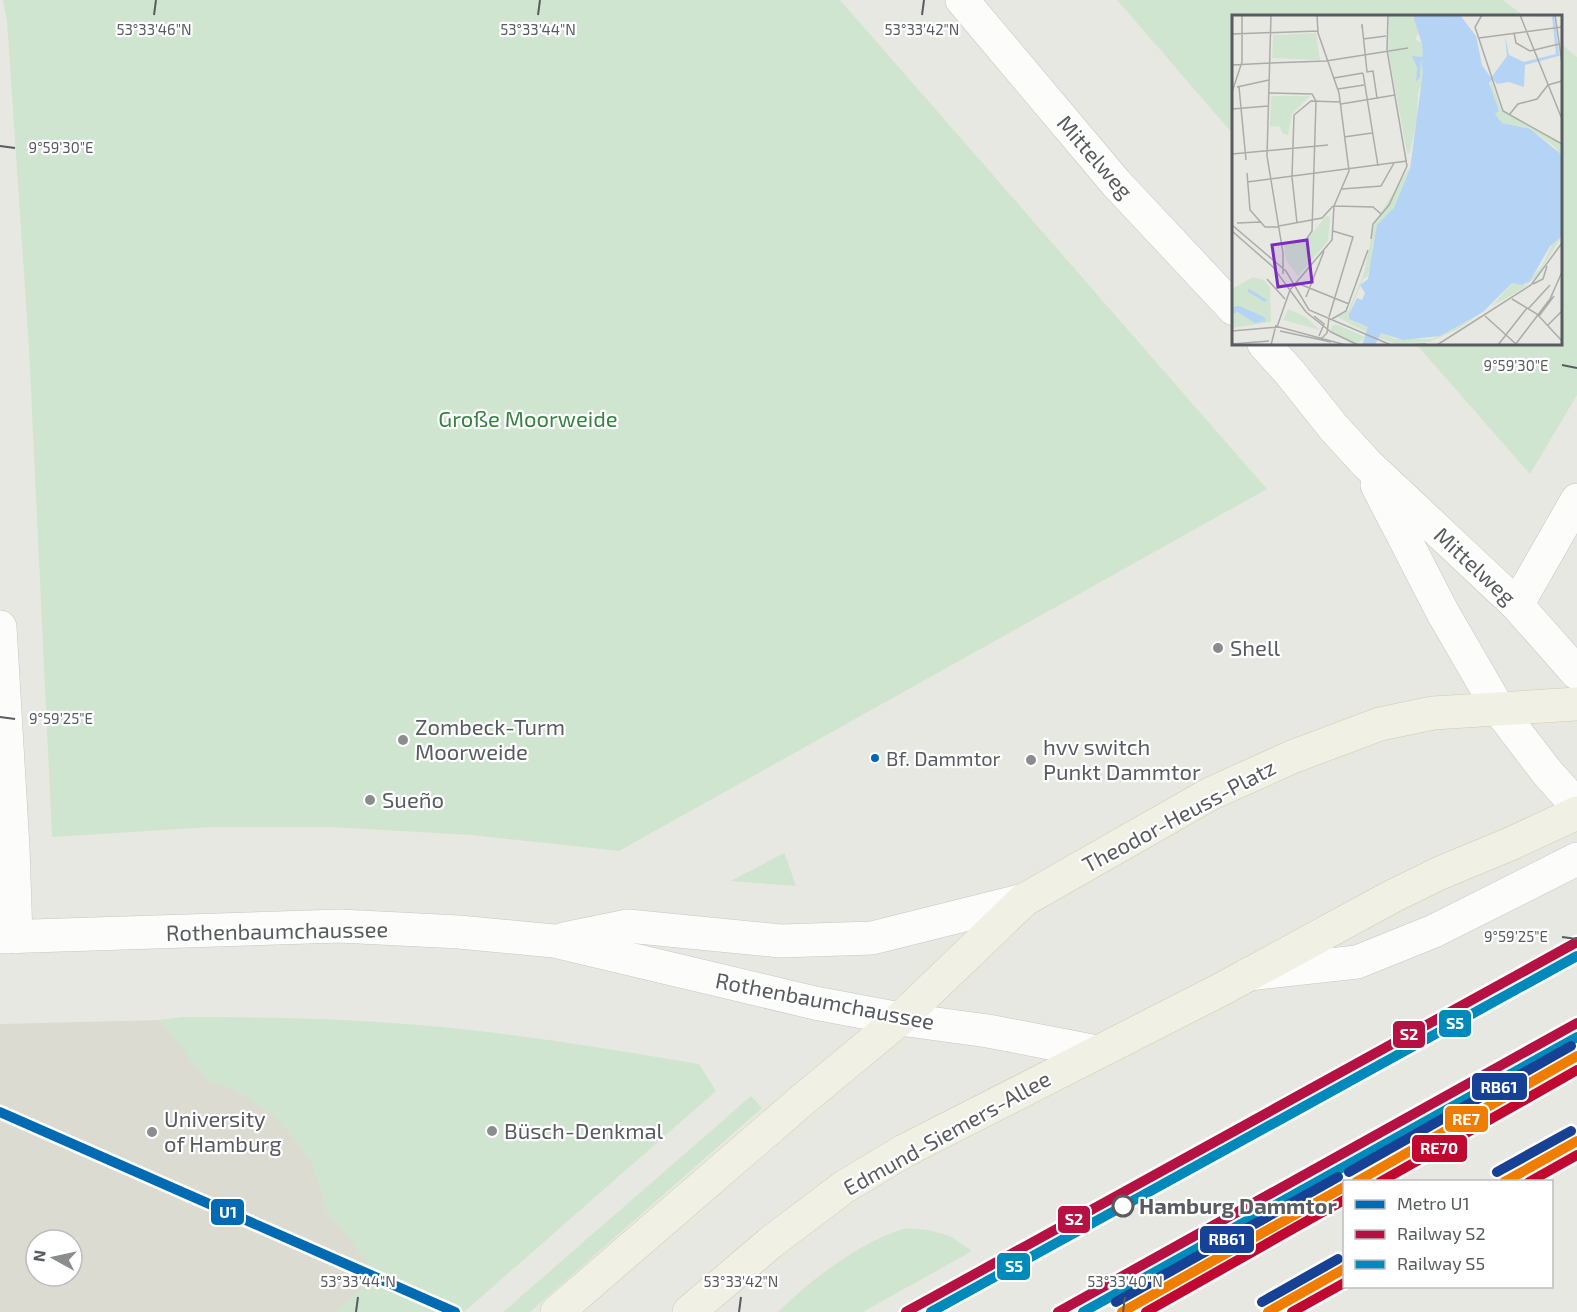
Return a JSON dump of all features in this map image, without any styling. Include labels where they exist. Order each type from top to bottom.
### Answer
[{"type":"main road","name":"Theodor-Heuss-Platz","points":[[900,1018],[1024,900],[1210,794],[1292,758],[1380,724],[1433,713],[1577,704]]},
{"type":"main road","points":[[1097,1052],[1222,989],[1411,888],[1577,813]]},
{"type":"main road","points":[[557,1312],[900,1018]]},
{"type":"main road","name":"Edmund-Siemers-Allee","points":[[689,1312],[770,1243],[844,1187],[904,1151],[1097,1052]]},
{"type":"street","name":"Mittelweg","points":[[962,0],[1116,183],[1232,308]]},
{"type":"street","name":"Mittelweg","points":[[1265,345],[1367,464],[1517,605],[1577,673]]},
{"type":"street","name":"Mittelweg","points":[[1367,464],[1443,613],[1498,708],[1558,786],[1577,806]]},
{"type":"street","points":[[1517,605],[1577,501]]},
{"type":"street","points":[[0,627],[13,848],[8,937]]},
{"type":"street","points":[[1248,974],[1357,962],[1434,931],[1577,859]]},
{"type":"street","name":"Rothenbaumchaussee","points":[[554,941],[628,926],[781,940],[872,938],[1024,900]]},
{"type":"street","name":"Rothenbaumchaussee","points":[[8,937],[340,926],[459,932],[554,941],[783,996],[1097,1052]]},
{"type":"shaded area","name":"University of Hamburg","points":[[202,1019],[440,1312],[0,1312],[0,1024]]},
{"type":"green space","name":"Große Moorweide","points":[[3,0],[840,0],[1267,489],[619,851],[471,835],[328,827],[213,827],[52,837],[29,348],[7,21]]},
{"type":"green space","points":[[1117,0],[1503,0],[1523,15],[1232,15],[1232,133]]},
{"type":"green space","points":[[1562,45],[1577,57],[1577,395],[1530,474],[1417,345],[1562,345]]},
{"type":"green space","points":[[784,853],[796,886],[731,881]]},
{"type":"green space","points":[[182,1017],[360,1021],[454,1028],[524,1037],[699,1064],[716,1091],[464,1312],[335,1312],[378,1274],[327,1213],[311,1163],[294,1138],[276,1119],[255,1103],[233,1089],[208,1081],[159,1020]]},
{"type":"green space","points":[[751,1096],[762,1108],[530,1312],[503,1312]]},
{"type":"green space","points":[[908,1228],[950,1236],[972,1251],[863,1312],[778,1312],[805,1287],[838,1262],[874,1241]]},
{"type":"metro line","name":"U1","points":[[0,1112],[455,1312]]},
{"type":"rail line","name":"S2","points":[[906,1312],[1577,942]]},
{"type":"rail line","name":"S5","points":[[931,1312],[1577,956]]},
{"type":"rail line","name":"S2","points":[[1058,1312],[1577,1023]]},
{"type":"rail line","name":"S5","points":[[1083,1312],[1577,1037]]},
{"type":"transit line","name":"RB61","points":[[1349,1172],[1571,1046]]},
{"type":"transit line","name":"RE7","points":[[1360,1180],[1577,1056]]},
{"type":"transit line","name":"RE70","points":[[1384,1180],[1577,1070]]},
{"type":"transit line","name":"RB61","points":[[1497,1172],[1571,1131]]},
{"type":"transit line","name":"RE7","points":[[1508,1180],[1577,1141]]},
{"type":"transit line","name":"RE70","points":[[1533,1180],[1577,1155]]},
{"type":"transit line","name":"RB61","points":[[1116,1302],[1338,1177]]},
{"type":"transit line","name":"RE7","points":[[1122,1312],[1343,1188]]},
{"type":"transit line","name":"RE70","points":[[1146,1312],[1343,1201]]},
{"type":"transit line","name":"RB61","points":[[1262,1302],[1338,1259]]},
{"type":"transit line","name":"RE7","points":[[1268,1312],[1343,1270]]},
{"type":"transit line","name":"RE70","points":[[1292,1312],[1343,1284]]},
{"type":"place","name":"Shell","points":[[1218,648]]},
{"type":"place","name":"Zombeck-Turm Moorweide","points":[[403,740]]},
{"type":"place","name":"Bf. Dammtor","points":[[875,758]]},
{"type":"place","name":"hvv switch Punkt Dammtor","points":[[1031,760]]},
{"type":"place","name":"Sueño","points":[[370,800]]},
{"type":"place","name":"Büsch-Denkmal","points":[[492,1131]]},
{"type":"place","name":"University of Hamburg","points":[[152,1132]]},
{"type":"place","name":"Hamburg Dammtor","points":[[1123,1206]]}]
